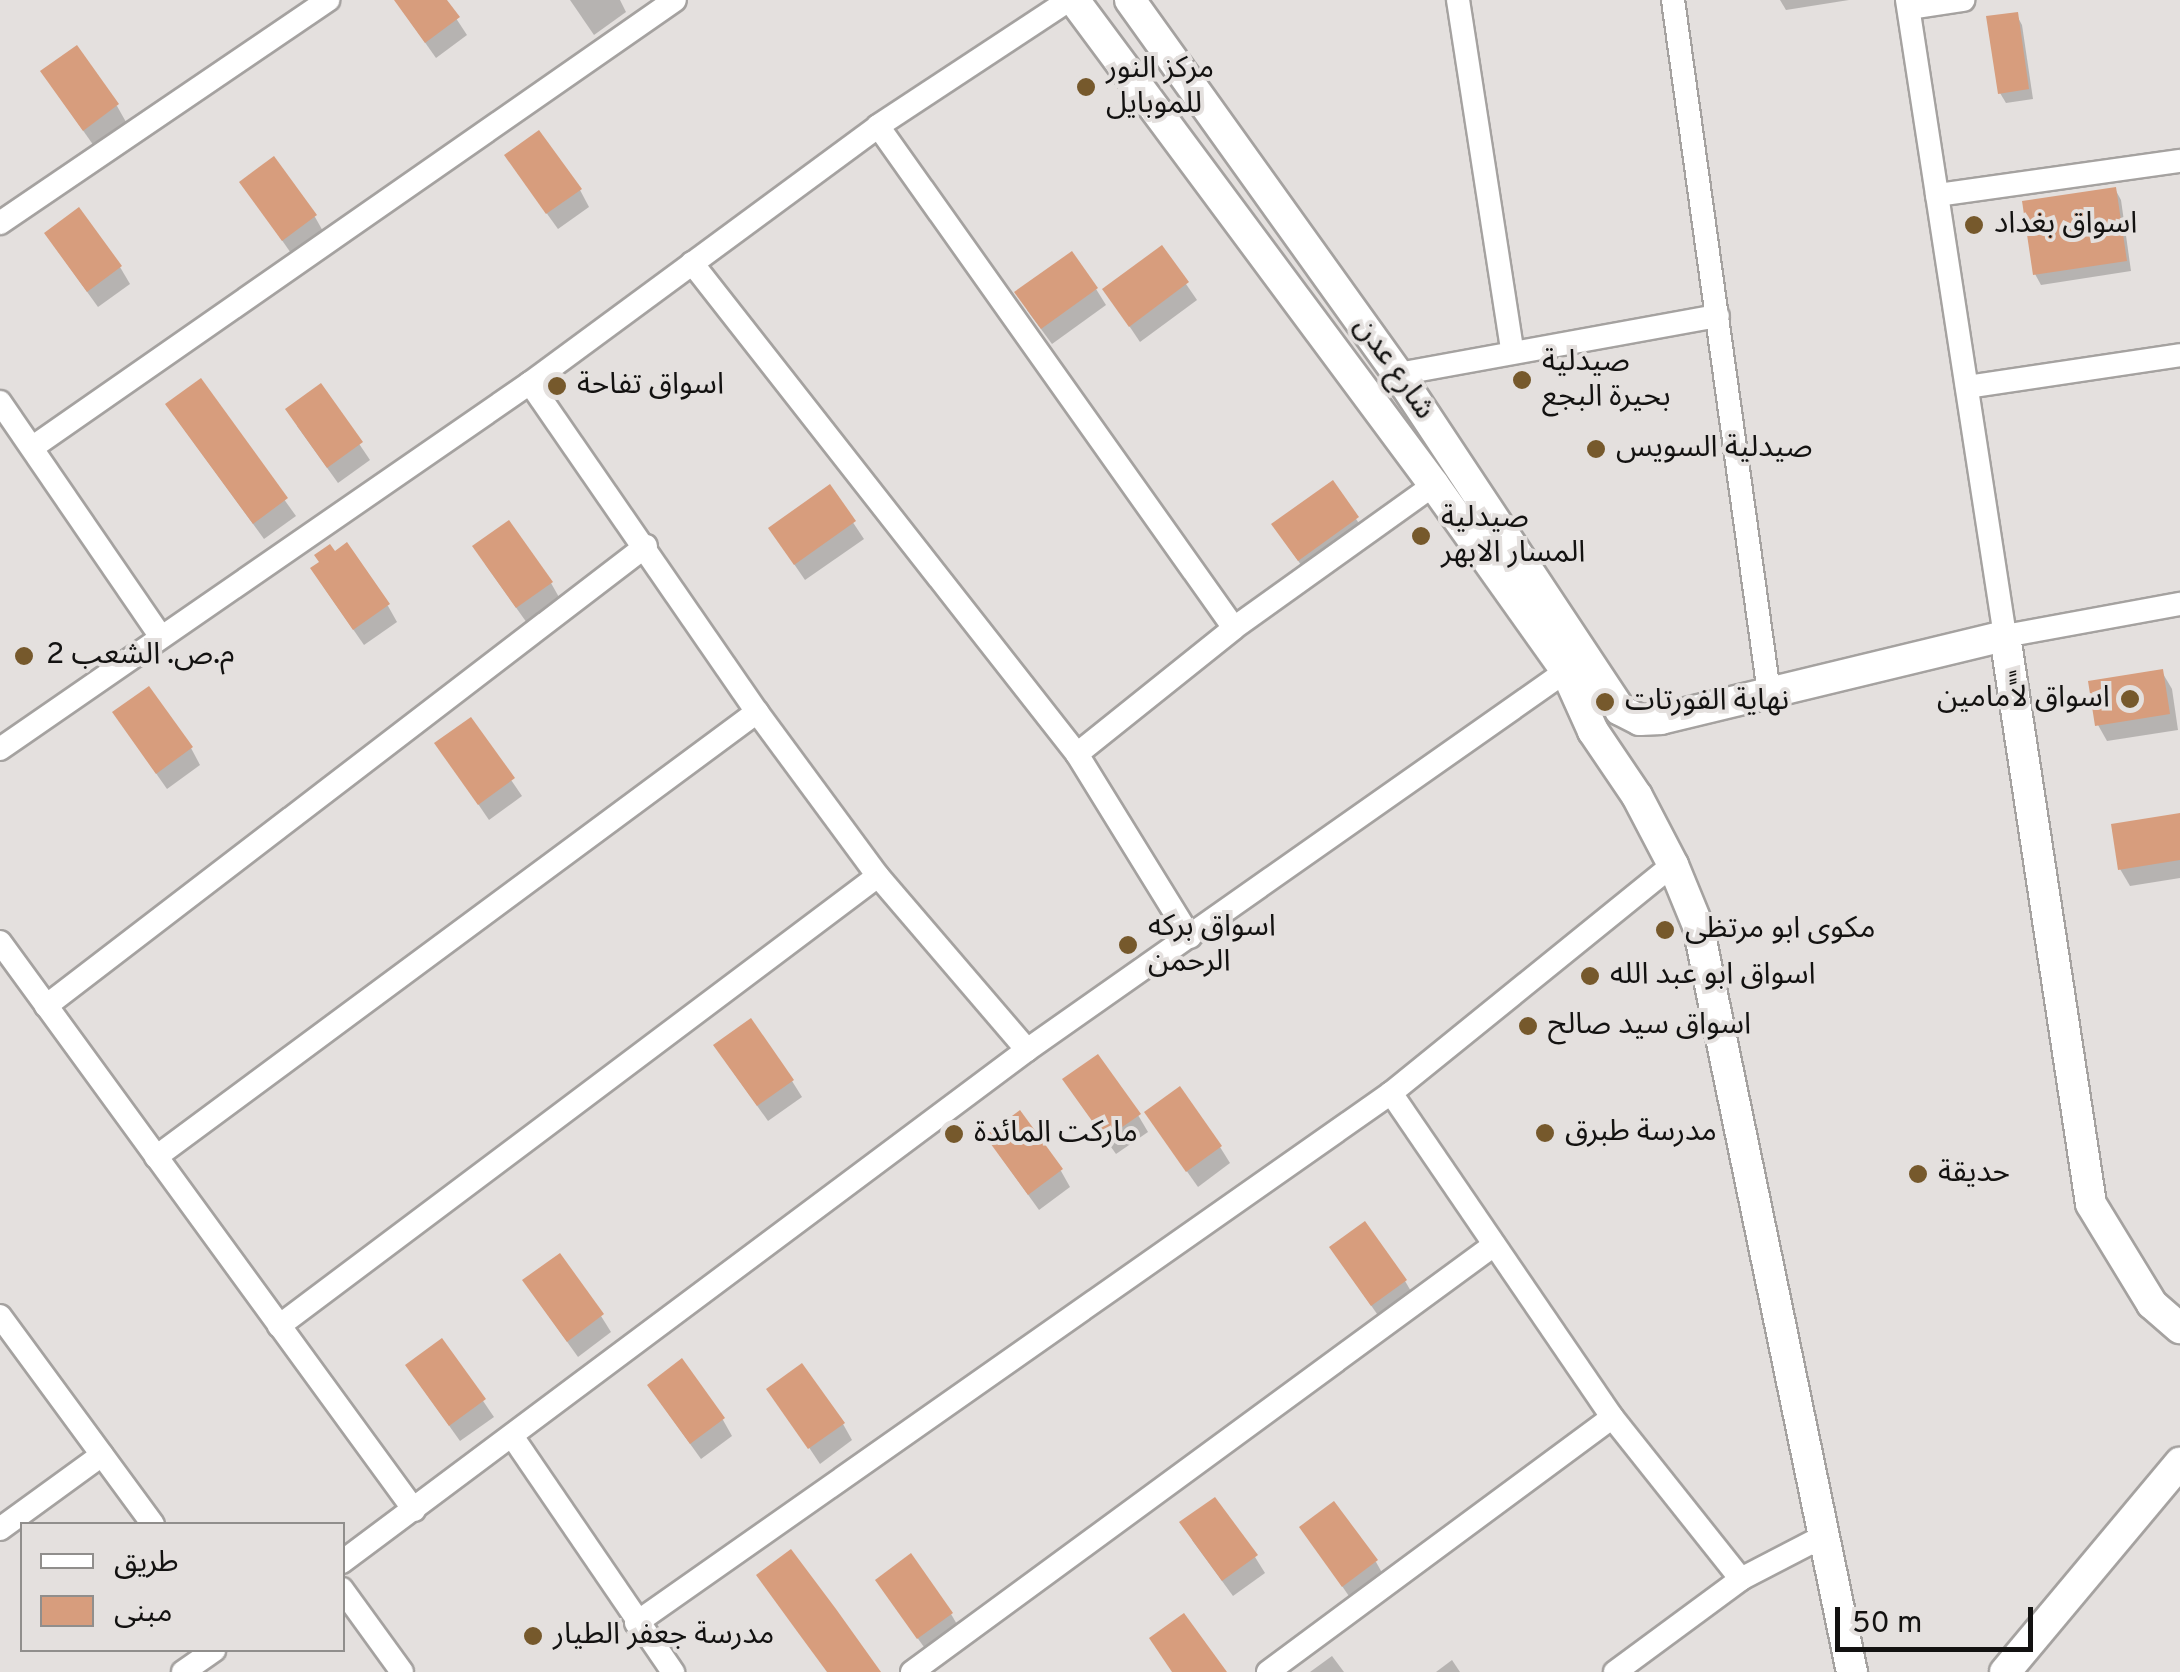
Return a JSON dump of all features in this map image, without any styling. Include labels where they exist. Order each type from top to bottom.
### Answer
[{"type":"street","points":[[0,224],[328,0]]},
{"type":"street","points":[[33,447],[675,0]]},
{"type":"street","points":[[0,749],[530,383],[878,126],[1072,0]]},
{"type":"street","name":"شارع عدن","points":[[1072,0],[1434,485],[1566,671],[1594,731],[1636,796],[1673,865],[1698,926],[1852,1672]]},
{"type":"street","name":"شارع عدن","points":[[1130,0],[1398,374],[1612,700],[1630,716],[1661,719],[1769,693]]},
{"type":"street","points":[[1458,0],[1512,350]]},
{"type":"street","points":[[1673,0],[1769,693],[2005,636],[2180,604]]},
{"type":"street","points":[[1962,0],[1908,4],[2091,1204],[2152,1304],[2180,1328]]},
{"type":"street","points":[[878,126],[1234,628]]},
{"type":"street","points":[[1938,195],[2180,161]]},
{"type":"street","points":[[692,263],[1077,754],[1190,937]]},
{"type":"street","points":[[1398,374],[1512,350],[1718,316]]},
{"type":"street","points":[[1967,387],[2180,356]]},
{"type":"street","points":[[530,383],[757,712],[878,876],[1028,1050]]},
{"type":"street","points":[[0,402],[160,636]]},
{"type":"street","points":[[1077,754],[1234,628],[1434,485]]},
{"type":"street","points":[[46,1006],[646,546]]},
{"type":"street","points":[[345,1560],[1028,1050],[1566,671]]},
{"type":"street","points":[[156,1157],[757,712]]},
{"type":"street","points":[[636,1623],[1391,1092],[1673,865]]},
{"type":"street","points":[[279,1326],[878,876]]},
{"type":"street","points":[[0,942],[414,1510]]},
{"type":"street","points":[[1391,1092],[1612,1417],[1741,1578]]},
{"type":"street","points":[[912,1672],[1494,1245]]},
{"type":"street","points":[[0,1316],[152,1522]]},
{"type":"street","points":[[1268,1672],[1612,1417]]},
{"type":"street","points":[[512,1436],[673,1672]]},
{"type":"street","points":[[0,1529],[102,1455]]},
{"type":"street","points":[[2005,1672],[2180,1463]]},
{"type":"street","points":[[1615,1672],[1741,1578],[1822,1537]]},
{"type":"street","points":[[345,1593],[402,1672]]},
{"type":"street","points":[[182,1672],[211,1652]]},
{"type":"building","points":[[394,0],[447,0],[460,17],[425,43]]},
{"type":"building","points":[[2018,12],[2029,89],[1998,94],[1986,16]]},
{"type":"building","points":[[77,45],[119,104],[83,131],[40,71]]},
{"type":"building","points":[[539,130],[582,189],[546,214],[504,155]]},
{"type":"building","points":[[274,156],[317,215],[282,241],[239,182]]},
{"type":"building","points":[[2116,187],[2127,261],[2033,275],[2022,201]]},
{"type":"building","points":[[79,207],[122,266],[87,292],[44,233]]},
{"type":"building","points":[[1162,245],[1189,282],[1129,327],[1102,289]]},
{"type":"building","points":[[1072,251],[1098,288],[1041,329],[1014,292]]},
{"type":"building","points":[[201,378],[288,498],[253,524],[165,404]]},
{"type":"building","points":[[321,383],[363,442],[327,468],[285,409]]},
{"type":"building","points":[[1333,480],[1359,517],[1298,561],[1271,524]]},
{"type":"building","points":[[830,484],[856,521],[794,565],[768,528]]},
{"type":"building","points":[[509,520],[553,582],[516,608],[472,546]]},
{"type":"building","points":[[347,542],[390,604],[353,630],[310,568],[319,562],[314,555],[330,544],[335,551]]},
{"type":"building","points":[[2163,669],[2170,714],[2095,726],[2088,681]]},
{"type":"building","points":[[149,686],[193,747],[156,774],[112,712]]},
{"type":"building","points":[[471,717],[515,778],[478,805],[434,743]]},
{"type":"building","points":[[2180,813],[2180,860],[2118,870],[2111,824]]},
{"type":"building","points":[[751,1018],[794,1080],[757,1106],[713,1045]]},
{"type":"building","points":[[1098,1054],[1141,1114],[1105,1139],[1062,1079]]},
{"type":"building","points":[[1180,1086],[1222,1146],[1186,1172],[1144,1112]]},
{"type":"building","points":[[1020,1110],[1063,1169],[1028,1195],[985,1136]]},
{"type":"building","points":[[1365,1221],[1407,1280],[1371,1306],[1329,1247]]},
{"type":"building","points":[[560,1253],[604,1314],[567,1342],[522,1280]]},
{"type":"building","points":[[442,1338],[486,1399],[449,1426],[405,1365]]},
{"type":"building","points":[[682,1358],[725,1418],[690,1444],[647,1385]]},
{"type":"building","points":[[802,1363],[845,1423],[808,1449],[766,1389]]},
{"type":"building","points":[[1215,1497],[1258,1555],[1222,1581],[1179,1522]]},
{"type":"building","points":[[1334,1501],[1378,1560],[1342,1587],[1299,1527]]},
{"type":"building","points":[[791,1549],[881,1672],[827,1672],[799,1634],[756,1575]]},
{"type":"building","points":[[911,1553],[953,1613],[917,1639],[875,1580]]},
{"type":"building","points":[[1184,1613],[1227,1672],[1172,1672],[1149,1638]]},
{"type":"place","name":"مركز النور للموبايل","points":[[1086,87]]},
{"type":"place","name":"اسواق بغداد","points":[[1974,225]]},
{"type":"place","name":"صيدلية بحيرة البجع","points":[[1522,380]]},
{"type":"place","name":"اسواق تفاحة","points":[[557,386]]},
{"type":"place","name":"صيدلية السويس","points":[[1596,449]]},
{"type":"place","name":"صيدلية المسار الابهر","points":[[1421,536]]},
{"type":"place","name":"م.ص. الشعب 2","points":[[24,656]]},
{"type":"place","name":"اسواق لاًًمامين","points":[[2130,699]]},
{"type":"place","name":"نهاية الفورتات","points":[[1605,702]]},
{"type":"place","name":"مكوى ابو مرتظى","points":[[1665,930]]},
{"type":"place","name":"اسواق بركه الرحمن","points":[[1128,945]]},
{"type":"place","name":"اسواق ابو عبد الله","points":[[1590,976]]},
{"type":"place","name":"اسواق سيد صالح","points":[[1528,1026]]},
{"type":"place","name":"مدرسة طبرق","points":[[1545,1133]]},
{"type":"place","name":"ماركت المائدة","points":[[954,1134]]},
{"type":"place","name":"حديقة","points":[[1918,1174]]},
{"type":"place","name":"مدرسة جعفر الطيار","points":[[533,1636]]}]
